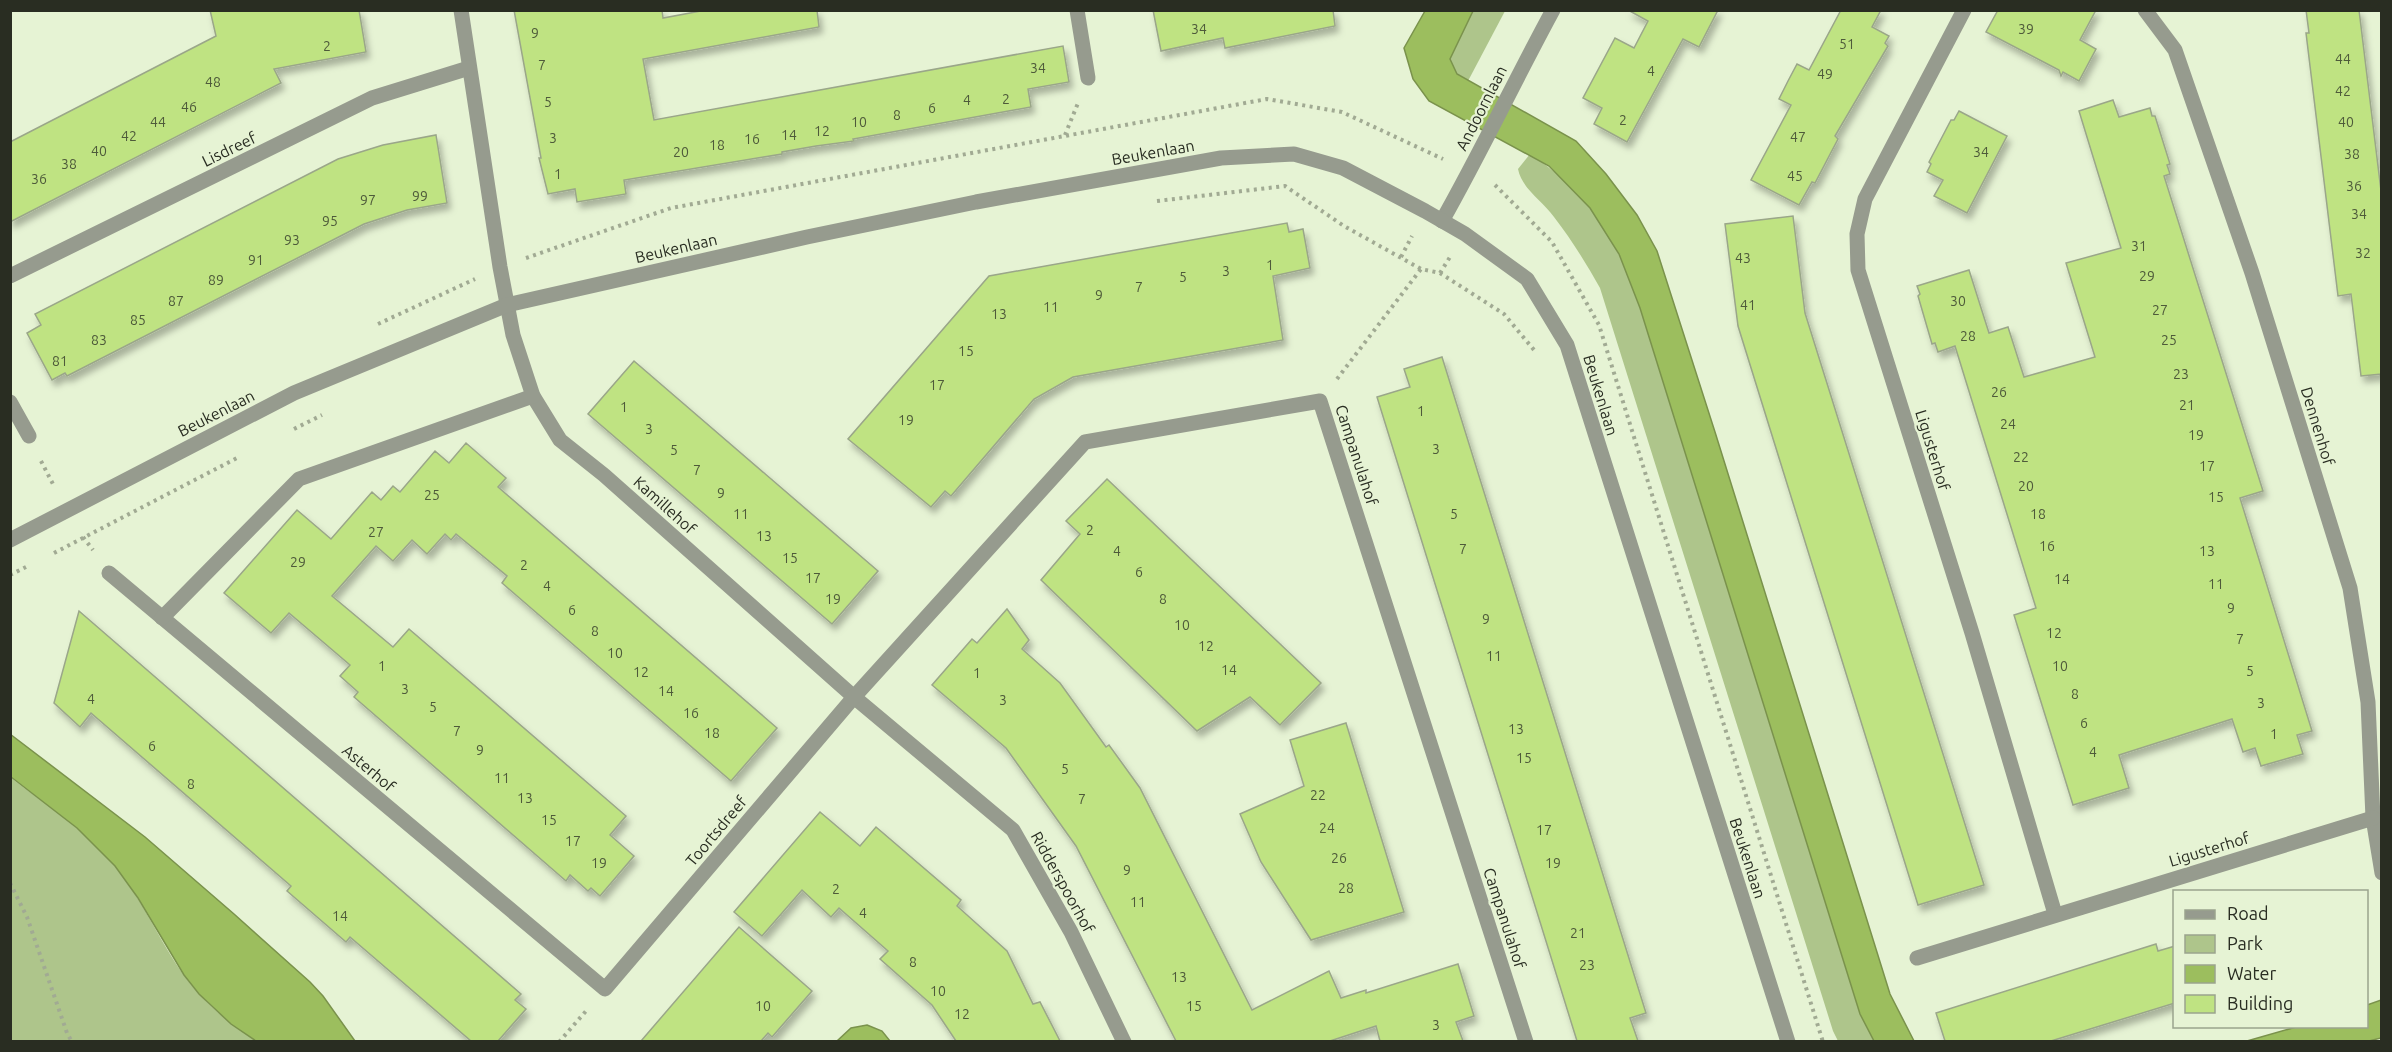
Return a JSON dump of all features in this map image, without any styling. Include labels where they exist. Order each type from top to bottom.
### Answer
[{"type":"street","points":[[461,10],[507,305]]},
{"type":"street","points":[[1077,10],[1088,78]]},
{"type":"street","name":"Andoornlaan","points":[[1442,221],[1553,10]]},
{"type":"street","name":"Ligusterhof","points":[[1964,10],[1865,199],[1857,234],[1858,270],[1972,633],[2055,914]]},
{"type":"street","name":"Dennenhof","points":[[2145,10],[2175,50],[2252,273],[2350,588],[2375,701],[2373,818],[2382,873]]},
{"type":"street","name":"Lisdreef","points":[[10,276],[372,98],[469,68]]},
{"type":"street","name":"Beukenlaan","points":[[10,540],[294,393],[507,305],[807,237],[1221,158],[1294,154],[1343,168],[1465,234],[1527,279],[1567,345],[1788,1041]]},
{"type":"street","name":"Kamillehof","points":[[507,305],[513,335],[533,396],[560,440],[604,475],[854,697]]},
{"type":"street","points":[[162,618],[299,479],[533,396]]},
{"type":"street","name":"Campanulahof","points":[[854,697],[1085,442],[1320,401],[1526,1041]]},
{"type":"street","points":[[10,402],[28,436]]},
{"type":"street","name":"Asterhof","points":[[109,573],[605,989]]},
{"type":"street","name":"Toortsdreef","points":[[605,989],[854,697]]},
{"type":"street","name":"Ridderspoorhof","points":[[854,697],[1013,830],[1071,932],[1124,1041]]},
{"type":"street","name":"Ligusterhof","points":[[1917,958],[2373,818]]},
{"type":"path","points":[[1065,136],[1088,78]]},
{"type":"path","points":[[1155,202],[1285,186],[1344,226],[1421,269],[1440,273],[1504,314],[1539,357]]},
{"type":"path","points":[[1320,401],[1421,269]]},
{"type":"path","points":[[284,434],[327,413]]},
{"type":"path","points":[[28,436],[68,511],[109,573]]},
{"type":"path","points":[[52,554],[242,456]]},
{"type":"path","points":[[10,575],[32,564]]},
{"type":"path","points":[[10,883],[27,917],[67,1033],[72,1041]]},
{"type":"path","points":[[559,1041],[605,989]]},
{"type":"green space","points":[[1473,11],[1505,11],[1468,81],[1457,74],[1450,59]]},
{"type":"green space","points":[[1530,154],[1557,174],[1582,199],[1604,227],[1623,263],[1640,308],[1860,1014],[1874,1041],[1838,1041],[1833,1031],[1600,288],[1566,234],[1520,176],[1518,169]]},
{"type":"green space","points":[[10,777],[65,818],[104,853],[127,881],[166,948],[200,995],[256,1041],[11,1041]]},
{"type":"water","points":[[1425,11],[1473,11],[1450,59],[1457,74],[1576,141],[1606,174],[1637,215],[1657,251],[1890,994],[1914,1041],[1874,1041],[1860,1014],[1640,308],[1619,254],[1590,208],[1549,166],[1429,101],[1413,79],[1404,48]]},
{"type":"water","points":[[10,734],[145,837],[234,914],[310,982],[323,996],[355,1041],[256,1041],[231,1024],[199,994],[184,975],[138,898],[115,866],[77,828],[11,777]]},
{"type":"water","points":[[2381,1000],[2381,1038],[2369,1041],[2247,1041],[2292,1028],[2368,1028],[2368,1005]]},
{"type":"water","points":[[867,1025],[882,1031],[890,1041],[837,1041],[851,1028]]},
{"type":"building","points":[[210,10],[359,10],[366,52],[274,69],[281,83],[10,222],[10,142],[216,36]]},
{"type":"building","points":[[514,10],[662,10],[663,18],[706,10],[817,10],[819,27],[643,59],[654,120],[1063,46],[1069,82],[1028,89],[1031,107],[853,139],[854,141],[782,152],[782,154],[624,180],[626,194],[577,202],[575,189],[548,194],[539,158],[541,158]]},
{"type":"building","points":[[1153,10],[1333,10],[1335,26],[1225,48],[1223,38],[1161,51]]},
{"type":"building","points":[[1628,10],[1718,10],[1699,47],[1683,39],[1627,142],[1594,124],[1602,108],[1583,98],[1615,38],[1634,48],[1648,21]]},
{"type":"building","points":[[1841,10],[1881,10],[1872,27],[1889,36],[1885,43],[1888,46],[1835,136],[1838,139],[1815,183],[1812,182],[1799,205],[1751,180],[1791,105],[1779,99],[1797,64],[1809,70]]},
{"type":"building","points":[[1998,10],[2096,10],[2080,40],[2096,49],[2079,81],[2063,72],[2061,76],[2059,70],[1986,32]]},
{"type":"building","points":[[2306,10],[2359,10],[2382,199],[2382,374],[2361,376],[2351,294],[2338,296],[2306,33],[2309,33]]},
{"type":"building","points":[[2113,100],[2119,117],[2150,108],[2152,116],[2155,116],[2170,164],[2167,165],[2170,174],[2164,176],[2263,491],[2240,498],[2312,731],[2297,735],[2303,754],[2261,766],[2255,748],[2243,752],[2232,719],[2119,755],[2129,788],[2073,805],[2014,615],[2036,608],[1955,346],[1938,352],[1935,343],[1932,344],[1917,286],[1969,270],[1989,333],[2008,327],[2024,377],[2095,357],[2066,263],[2121,248],[2079,111]]},
{"type":"building","points":[[1959,111],[2007,136],[1967,213],[1934,196],[1943,180],[1927,172],[1931,164],[1929,162],[1951,120],[1954,120]]},
{"type":"building","points":[[436,135],[447,203],[407,210],[364,224],[67,376],[65,373],[52,380],[27,333],[41,325],[35,314],[338,159],[383,145]]},
{"type":"building","points":[[1793,216],[1805,313],[1984,885],[1918,905],[1738,326],[1725,224]]},
{"type":"building","points":[[1287,223],[1289,232],[1303,229],[1310,268],[1273,276],[1283,340],[1073,377],[1034,399],[951,496],[945,491],[931,507],[848,439],[989,276]]},
{"type":"building","points":[[1442,357],[1646,1013],[1630,1018],[1638,1041],[1577,1041],[1377,397],[1410,387],[1404,369]]},
{"type":"building","points":[[634,361],[878,571],[832,624],[588,414]]},
{"type":"building","points":[[466,443],[506,478],[498,487],[777,728],[731,781],[502,583],[507,576],[456,534],[451,540],[445,534],[427,554],[412,540],[393,561],[376,546],[332,596],[393,647],[409,629],[626,816],[610,835],[634,856],[600,896],[591,888],[588,891],[570,875],[566,881],[354,697],[358,692],[340,676],[350,665],[289,613],[271,633],[224,593],[297,510],[331,539],[372,492],[381,500],[393,486],[400,492],[435,451],[449,463]]},
{"type":"building","points":[[1107,479],[1321,683],[1280,725],[1250,697],[1197,731],[1041,580],[1080,534],[1066,521]]},
{"type":"building","points":[[1007,609],[1029,640],[1022,649],[1060,683],[1106,747],[1109,745],[1140,788],[1252,1010],[1329,971],[1341,998],[1366,990],[1366,993],[1458,964],[1474,1016],[1456,1022],[1463,1041],[1380,1041],[1376,1026],[1330,1041],[1176,1041],[1076,846],[1006,748],[932,685],[972,639],[977,643]]},
{"type":"building","points":[[79,611],[521,994],[515,1000],[526,1009],[498,1041],[471,1041],[350,937],[346,942],[287,891],[291,886],[91,713],[80,727],[54,703]]},
{"type":"building","points":[[1346,723],[1404,912],[1311,940],[1261,862],[1240,814],[1304,786],[1290,740]]},
{"type":"building","points":[[820,812],[860,846],[876,827],[961,900],[957,906],[1007,951],[1033,1004],[1040,1002],[1060,1041],[956,1041],[932,1005],[880,959],[888,951],[839,908],[831,917],[802,890],[762,936],[734,912]]},
{"type":"building","points":[[739,927],[812,991],[772,1037],[768,1033],[761,1041],[641,1041]]},
{"type":"building","points":[[2156,944],[2158,951],[2173,947],[2173,1004],[2051,1041],[1945,1041],[1936,1013]]}]
